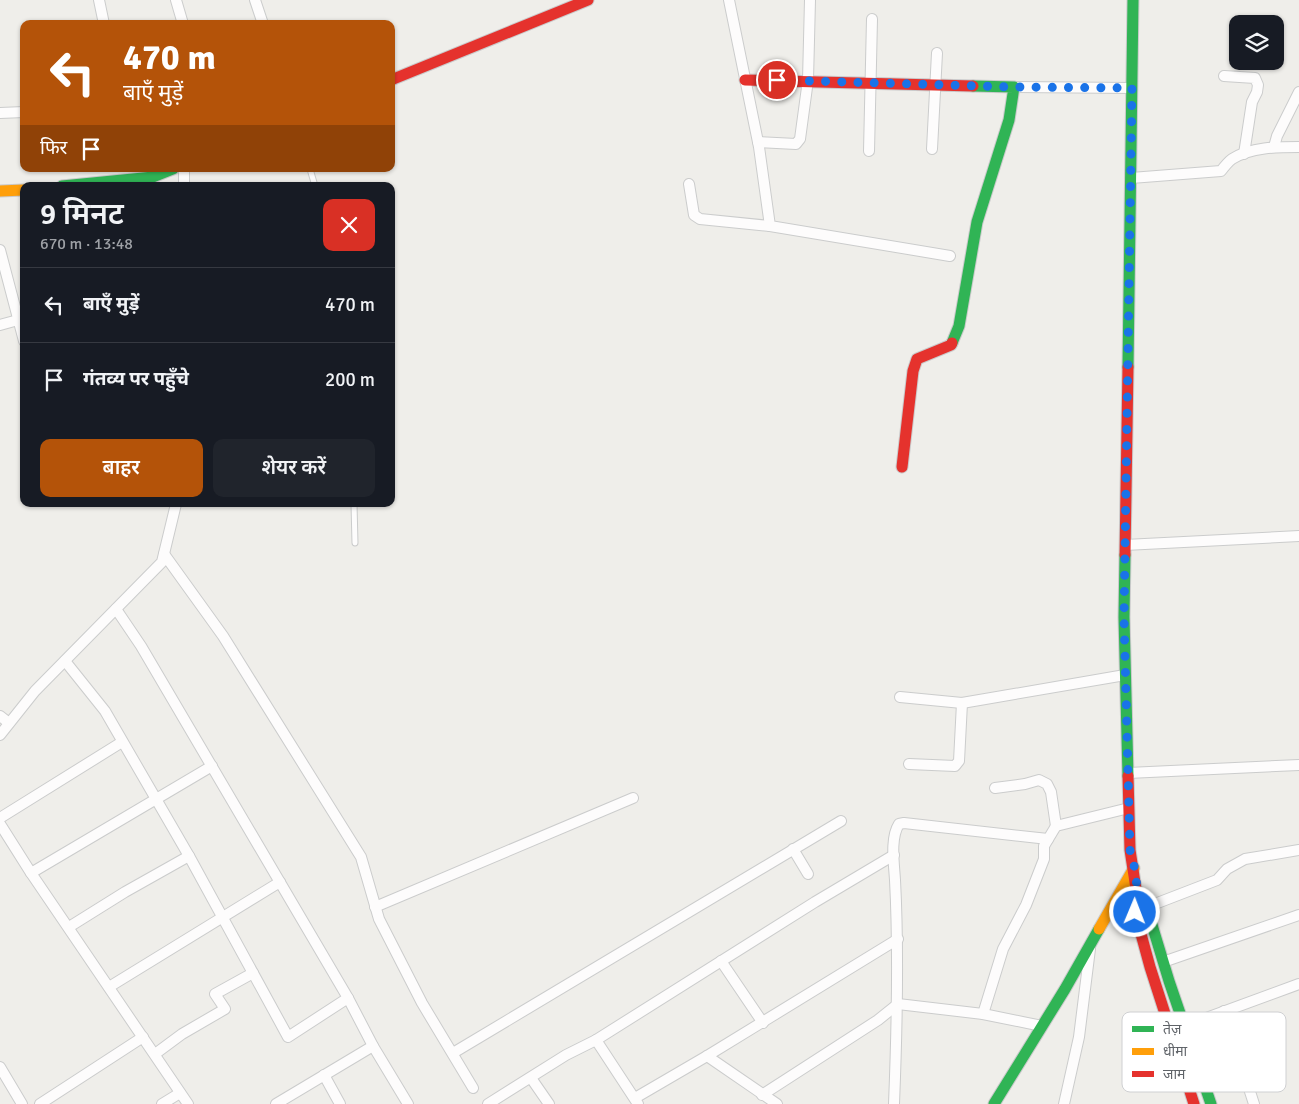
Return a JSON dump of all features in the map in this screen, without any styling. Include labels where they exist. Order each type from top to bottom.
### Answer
[{"type":"main road","points":[[395,78],[588,0]]},
{"type":"main road","points":[[1134,0],[1125,545],[1125,675],[1130,850],[1136,888],[1132,901],[1165,1012]]},
{"type":"main road","points":[[746,80],[808,80],[936,86],[1014,87],[1009,120],[977,222],[959,326],[951,345],[917,359],[913,372],[902,467]]},
{"type":"main road","points":[[102,182],[153,177],[165,172]]},
{"type":"main road","points":[[0,191],[20,190]]},
{"type":"main road","points":[[994,1104],[1134,868]]},
{"type":"main road","points":[[1136,888],[1147,907],[1179,1012]]},
{"type":"main road","points":[[1190,1092],[1194,1104]]},
{"type":"main road","points":[[1207,1092],[1211,1104]]},
{"type":"street","points":[[99,0],[103,20]]},
{"type":"street","points":[[176,0],[182,20]]},
{"type":"street","points":[[255,0],[261,20]]},
{"type":"street","points":[[729,0],[758,142],[770,226]]},
{"type":"street","points":[[758,142],[796,144],[800,139],[808,80],[810,0]]},
{"type":"street","points":[[869,151],[872,19]]},
{"type":"street","points":[[932,149],[937,53]]},
{"type":"street","points":[[1224,76],[1256,78],[1258,85],[1252,102],[1244,154]]},
{"type":"street","points":[[1014,87],[1132,88]]},
{"type":"street","points":[[1274,147],[1277,136],[1299,92]]},
{"type":"street","points":[[0,113],[20,112]]},
{"type":"street","points":[[1131,178],[1220,171],[1231,160],[1244,154],[1274,147],[1299,147]]},
{"type":"street","points":[[689,184],[694,215],[700,219],[770,226],[950,256]]},
{"type":"street","points":[[0,250],[20,327]]},
{"type":"street","points":[[0,325],[18,320]]},
{"type":"street","points":[[0,735],[35,690],[162,562],[175,507]]},
{"type":"street","points":[[1125,545],[1299,536]]},
{"type":"street","points":[[164,554],[222,636],[361,857],[379,919],[422,1003],[473,1088]]},
{"type":"street","points":[[116,609],[142,646],[408,1104]]},
{"type":"street","points":[[65,660],[105,711],[189,856],[288,1037],[348,998]]},
{"type":"street","points":[[900,697],[962,703],[1125,675]]},
{"type":"street","points":[[909,764],[955,766],[959,760],[962,703]]},
{"type":"street","points":[[0,716],[9,723]]},
{"type":"street","points":[[0,818],[122,742]]},
{"type":"street","points":[[1128,772],[1299,765]]},
{"type":"street","points":[[32,873],[212,766]]},
{"type":"street","points":[[984,1014],[1004,950],[1026,905],[1044,859],[1044,846],[1056,826],[1051,792],[1047,784],[1039,780],[995,788]]},
{"type":"street","points":[[375,907],[633,798]]},
{"type":"street","points":[[1056,826],[1129,808]]},
{"type":"street","points":[[453,1054],[840,821]]},
{"type":"street","points":[[894,1104],[898,1004],[895,830],[899,824],[904,823],[1048,839]]},
{"type":"street","points":[[0,824],[188,1104]]},
{"type":"street","points":[[793,849],[808,874]]},
{"type":"street","points":[[1147,907],[1217,880],[1227,870],[1245,859],[1299,850]]},
{"type":"street","points":[[488,1104],[566,1055],[596,1040],[873,866],[894,855]]},
{"type":"street","points":[[69,927],[125,892],[189,856]]},
{"type":"street","points":[[109,987],[280,882]]},
{"type":"street","points":[[1163,962],[1299,915]]},
{"type":"street","points":[[596,1040],[636,1101],[898,939]]},
{"type":"street","points":[[1064,1104],[1079,1037],[1091,943]]},
{"type":"street","points":[[721,961],[763,1023]]},
{"type":"street","points":[[154,1054],[182,1034],[225,1009],[215,994],[253,974]]},
{"type":"street","points":[[1224,1011],[1299,984]]},
{"type":"street","points":[[762,1095],[878,1020],[898,1004],[984,1014],[1042,1026]]},
{"type":"street","points":[[40,1104],[143,1037]]},
{"type":"street","points":[[276,1104],[373,1046]]},
{"type":"street","points":[[707,1056],[777,1104]]},
{"type":"street","points":[[0,1066],[22,1104]]},
{"type":"street","points":[[324,1075],[340,1104]]},
{"type":"street","points":[[531,1078],[549,1104]]},
{"type":"street","points":[[1250,1092],[1254,1104]]},
{"type":"street","points":[[162,1104],[180,1093]]},
{"type":"lane","points":[[354,507],[354,543]]},
{"type":"traffic: fast","points":[[1128,367],[1133,0]]},
{"type":"traffic: fast","points":[[952,343],[959,326],[977,222],[1009,120],[1014,87],[973,86]]},
{"type":"traffic: fast","points":[[102,182],[153,177],[166,172]]},
{"type":"traffic: fast","points":[[1125,555],[1124,617],[1128,776]]},
{"type":"traffic: fast","points":[[1136,889],[1149,915],[1180,1012]]},
{"type":"traffic: fast","points":[[994,1104],[1065,989],[1099,929]]},
{"type":"traffic: fast","points":[[1207,1092],[1211,1104]]},
{"type":"traffic: slow","points":[[0,191],[20,190]]},
{"type":"traffic: slow","points":[[1099,929],[1134,868]]},
{"type":"traffic: jam","points":[[395,78],[588,0]]},
{"type":"traffic: jam","points":[[745,80],[973,86]]},
{"type":"traffic: jam","points":[[902,467],[913,371],[917,359],[952,343]]},
{"type":"traffic: jam","points":[[1125,555],[1128,367]]},
{"type":"traffic: jam","points":[[1128,776],[1130,850],[1136,889],[1132,901],[1164,1012]]},
{"type":"traffic: jam","points":[[1190,1092],[1194,1104]]},
{"type":"route","points":[[777,80],[936,86],[1132,88],[1124,617],[1130,850],[1136,888],[1132,901],[1135,912]]}]
